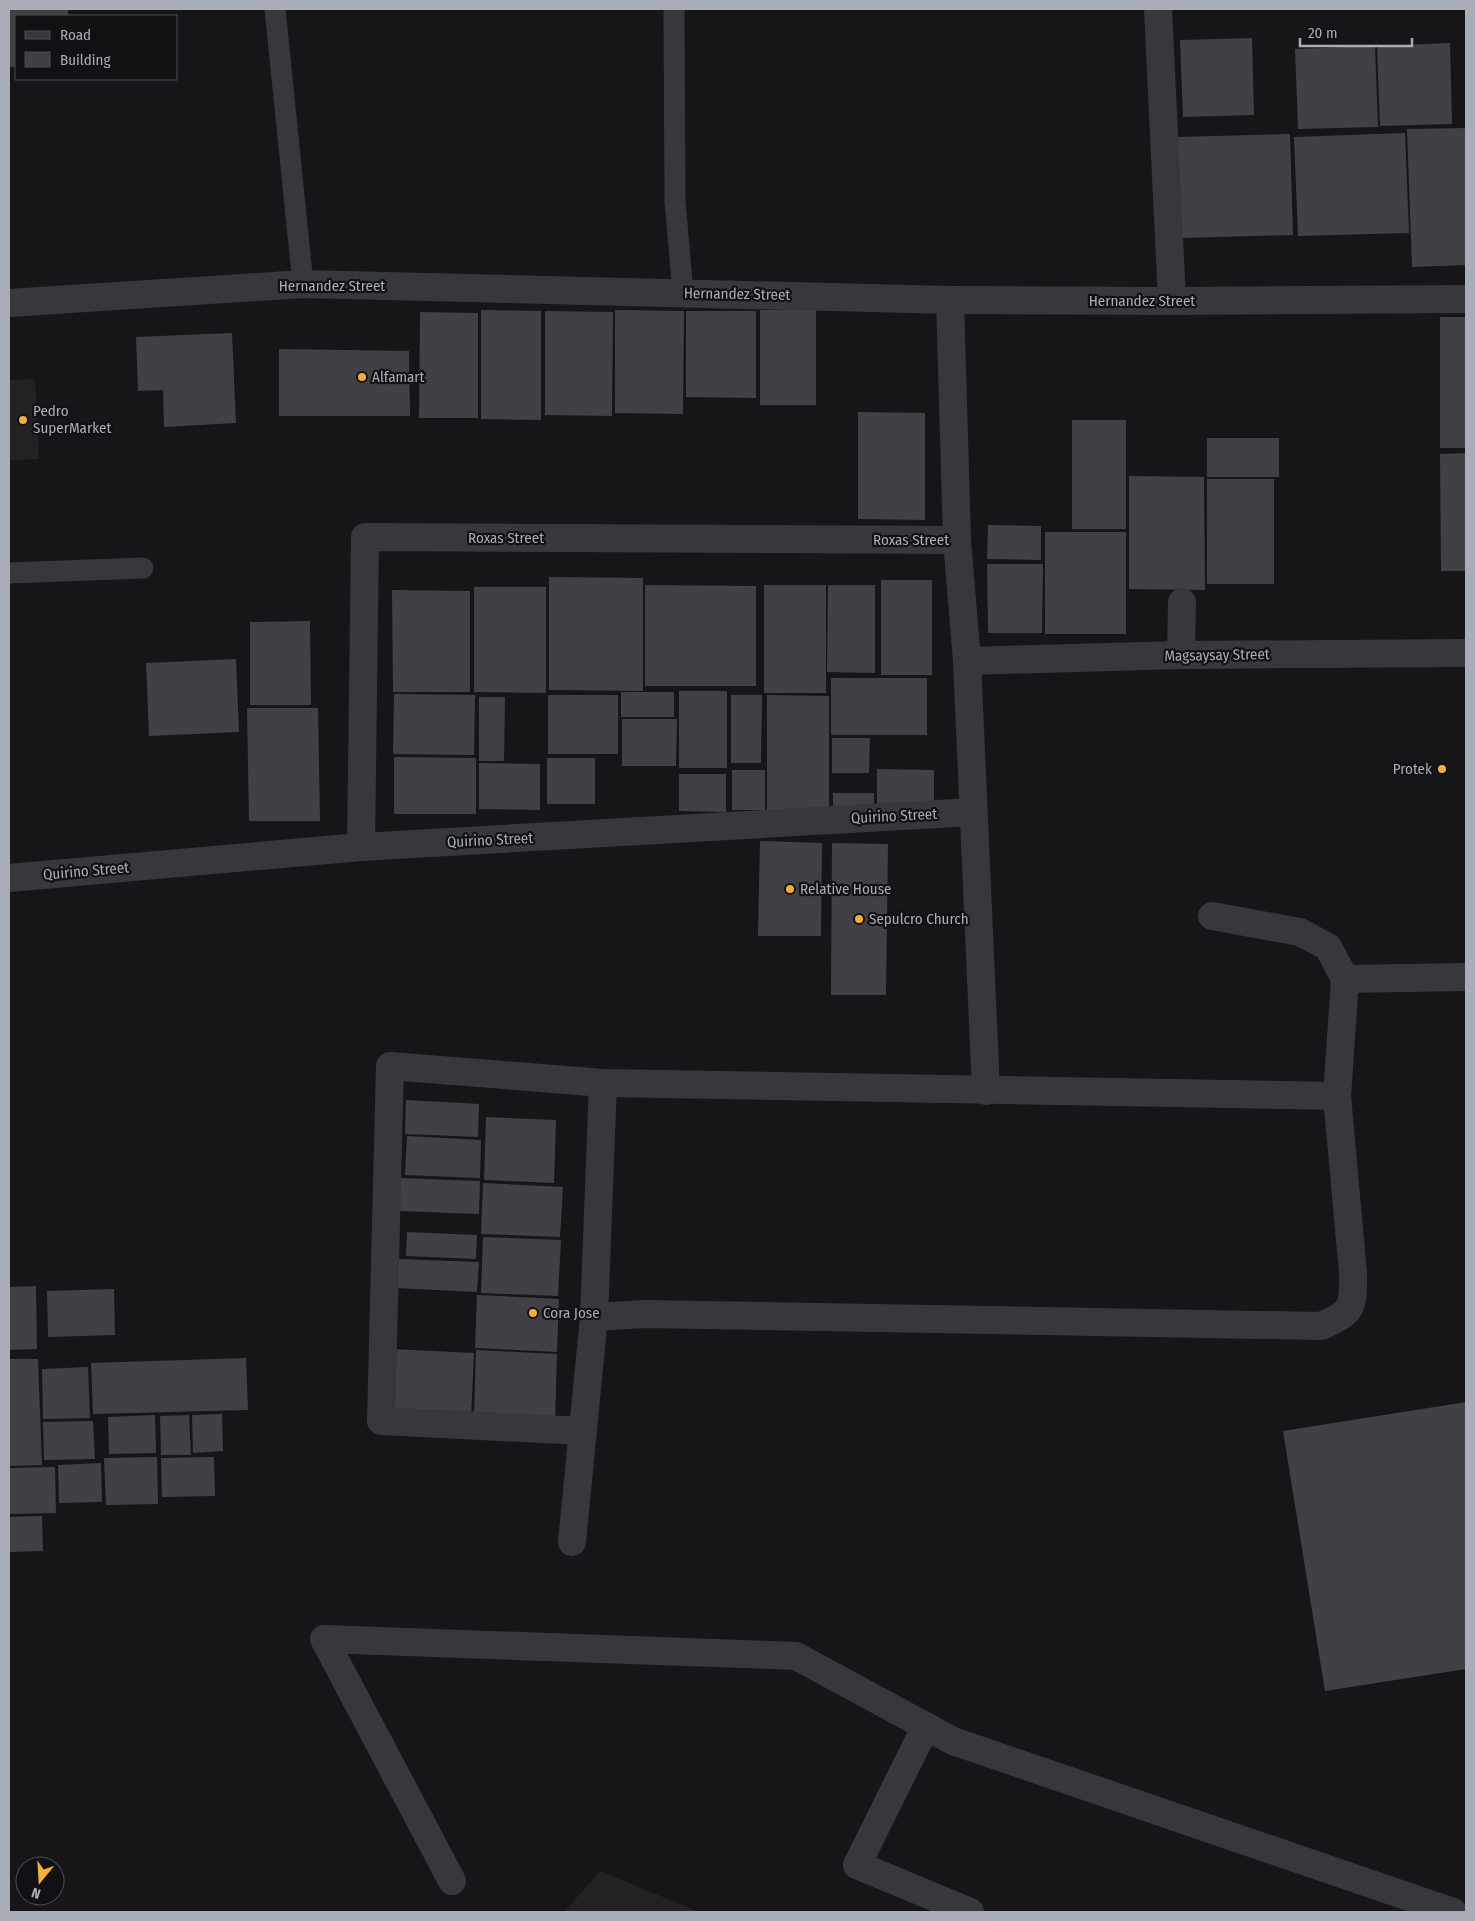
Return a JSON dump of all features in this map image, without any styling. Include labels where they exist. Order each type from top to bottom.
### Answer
[{"type":"street","points":[[1158,9],[1172,301]]},
{"type":"street","name":"Hernandez Street","points":[[9,302],[303,284],[950,300],[1466,299]]},
{"type":"street","points":[[950,300],[957,540],[967,661],[972,812],[986,1091]]},
{"type":"street","name":"Roxas Street","points":[[361,848],[365,537],[957,540]]},
{"type":"street","points":[[1181,655],[1182,602]]},
{"type":"street","name":"Magsaysay Street","points":[[967,661],[1181,655],[1466,653]]},
{"type":"street","name":"Quirino Street","points":[[9,878],[361,848],[972,812]]},
{"type":"street","points":[[594,1317],[655,1314],[1321,1326],[1340,1318],[1348,1310],[1353,1300],[1353,1273],[1337,1096],[1346,979],[1328,947],[1300,932],[1212,916]]},
{"type":"street","points":[[1346,979],[1466,977]]},
{"type":"street","points":[[583,1431],[381,1422],[390,1066],[603,1083],[1337,1096]]},
{"type":"street","points":[[572,1542],[594,1317],[603,1083]]},
{"type":"street","points":[[452,1881],[324,1639],[796,1656],[953,1741],[1453,1912]]},
{"type":"street","points":[[926,1726],[857,1865],[970,1912]]},
{"type":"lane","points":[[275,9],[303,284]]},
{"type":"lane","points":[[674,9],[675,201],[683,293]]},
{"type":"lane","points":[[9,573],[143,568]]},
{"type":"shaded area","name":"Pedro SuperMarket","points":[[35,379],[39,459],[9,460],[9,380]]},
{"type":"shaded area","points":[[600,1871],[699,1912],[564,1912]]},
{"type":"building","points":[[9,9],[68,9],[68,15],[15,15],[15,67],[9,67]]},
{"type":"building","points":[[1252,38],[1254,115],[1183,117],[1180,40]]},
{"type":"building","points":[[1450,43],[1452,124],[1380,126],[1377,46]]},
{"type":"building","points":[[1375,46],[1378,127],[1298,129],[1295,49]]},
{"type":"building","points":[[1466,128],[1466,265],[1412,267],[1407,129]]},
{"type":"building","points":[[1405,133],[1409,233],[1298,236],[1294,137]]},
{"type":"building","points":[[1290,134],[1293,235],[1181,238],[1177,137]]},
{"type":"building","points":[[481,310],[541,311],[541,420],[481,419]]},
{"type":"building","points":[[615,310],[684,311],[683,414],[615,413]]},
{"type":"building","points":[[760,310],[816,310],[816,405],[760,405]]},
{"type":"building","points":[[545,311],[613,312],[612,416],[545,415]]},
{"type":"building","points":[[686,311],[756,311],[756,398],[686,397]]},
{"type":"building","points":[[420,312],[478,313],[478,418],[419,418]]},
{"type":"building","points":[[1440,317],[1466,317],[1466,448],[1440,448]]},
{"type":"building","points":[[232,333],[236,423],[164,427],[163,390],[138,391],[136,337]]},
{"type":"building","points":[[279,349],[409,351],[410,416],[279,416]]},
{"type":"building","points":[[858,412],[925,413],[925,520],[858,519]]},
{"type":"building","points":[[1072,420],[1126,420],[1126,529],[1072,529]]},
{"type":"building","points":[[1207,438],[1279,438],[1279,477],[1207,477]]},
{"type":"building","points":[[1466,453],[1466,571],[1441,571],[1440,454]]},
{"type":"building","points":[[1129,476],[1204,477],[1205,590],[1129,589]]},
{"type":"building","points":[[1207,479],[1274,479],[1274,584],[1207,584]]},
{"type":"building","points":[[988,525],[1041,526],[1041,560],[987,559]]},
{"type":"building","points":[[1045,532],[1126,532],[1126,634],[1045,634]]},
{"type":"building","points":[[987,564],[1043,564],[1042,633],[988,633]]},
{"type":"building","points":[[549,577],[643,578],[643,691],[549,690]]},
{"type":"building","points":[[881,580],[932,580],[932,675],[881,675]]},
{"type":"building","points":[[645,585],[756,586],[756,686],[645,686]]},
{"type":"building","points":[[764,585],[826,585],[826,693],[764,693]]},
{"type":"building","points":[[828,585],[875,585],[875,673],[827,672]]},
{"type":"building","points":[[474,587],[546,587],[546,693],[474,692]]},
{"type":"building","points":[[392,590],[470,591],[470,692],[393,692]]},
{"type":"building","points":[[310,621],[311,705],[250,705],[250,622]]},
{"type":"building","points":[[236,659],[239,732],[149,736],[146,663]]},
{"type":"building","points":[[831,678],[927,678],[927,735],[831,735]]},
{"type":"building","points":[[679,691],[727,691],[727,768],[679,768]]},
{"type":"building","points":[[621,692],[674,692],[674,717],[621,717]]},
{"type":"building","points":[[394,694],[475,695],[474,755],[393,754]]},
{"type":"building","points":[[548,695],[618,695],[618,754],[548,754]]},
{"type":"building","points":[[731,695],[762,695],[761,763],[731,763]]},
{"type":"building","points":[[767,695],[829,696],[829,812],[767,811]]},
{"type":"building","points":[[479,697],[505,697],[504,761],[479,761]]},
{"type":"building","points":[[247,708],[318,708],[320,821],[249,821]]},
{"type":"building","points":[[622,719],[677,719],[676,766],[622,766]]},
{"type":"building","points":[[832,738],[870,738],[869,773],[832,773]]},
{"type":"building","points":[[394,757],[476,758],[476,814],[394,814]]},
{"type":"building","points":[[547,758],[595,758],[595,804],[547,804]]},
{"type":"building","points":[[479,763],[540,764],[540,810],[479,809]]},
{"type":"building","points":[[877,769],[934,770],[934,809],[877,809]]},
{"type":"building","points":[[732,770],[765,770],[765,810],[732,810]]},
{"type":"building","points":[[679,774],[726,774],[726,812],[679,811]]},
{"type":"building","points":[[833,793],[874,793],[874,809],[833,809]]},
{"type":"building","name":"Relative House","points":[[760,841],[822,843],[821,936],[758,936]]},
{"type":"building","name":"Sepulcro Church","points":[[832,843],[888,844],[886,995],[831,995]]},
{"type":"building","points":[[406,1100],[479,1104],[478,1137],[405,1134]]},
{"type":"building","points":[[486,1117],[556,1120],[554,1183],[484,1180]]},
{"type":"building","points":[[407,1136],[481,1140],[480,1178],[405,1175]]},
{"type":"building","points":[[400,1178],[480,1181],[479,1214],[399,1211]]},
{"type":"building","points":[[483,1183],[563,1187],[560,1237],[481,1234]]},
{"type":"building","points":[[407,1232],[477,1235],[476,1259],[406,1256]]},
{"type":"building","points":[[483,1237],[561,1240],[558,1296],[481,1293]]},
{"type":"building","points":[[398,1259],[479,1262],[477,1292],[396,1288]]},
{"type":"building","points":[[36,1286],[37,1349],[9,1350],[9,1287]]},
{"type":"building","points":[[114,1289],[115,1335],[48,1337],[47,1291]]},
{"type":"building","points":[[477,1295],[559,1299],[557,1352],[475,1348]]},
{"type":"building","points":[[392,1349],[474,1353],[471,1418],[390,1414]]},
{"type":"building","points":[[476,1350],[557,1354],[555,1422],[474,1418]]},
{"type":"building","points":[[246,1358],[248,1410],[93,1414],[91,1363]]},
{"type":"building","points":[[9,1359],[38,1359],[42,1465],[9,1466]]},
{"type":"building","points":[[88,1367],[90,1418],[43,1419],[42,1369]]},
{"type":"building","points":[[1466,1402],[1466,1669],[1325,1691],[1283,1431]]},
{"type":"building","points":[[222,1414],[223,1451],[193,1453],[192,1415]]},
{"type":"building","points":[[155,1415],[156,1453],[109,1454],[108,1417]]},
{"type":"building","points":[[189,1415],[191,1455],[161,1455],[160,1416]]},
{"type":"building","points":[[93,1421],[95,1459],[44,1460],[43,1422]]},
{"type":"building","points":[[157,1457],[158,1504],[106,1505],[104,1458]]},
{"type":"building","points":[[214,1457],[215,1496],[162,1497],[161,1458]]},
{"type":"building","points":[[101,1463],[102,1502],[59,1503],[58,1465]]},
{"type":"building","points":[[55,1467],[56,1513],[9,1514],[9,1468]]},
{"type":"building","points":[[42,1516],[43,1551],[9,1552],[9,1517]]},
{"type":"place","name":"Alfamart","points":[[362,377]]},
{"type":"place","name":"Pedro SuperMarket","points":[[23,420]]},
{"type":"place","name":"Protek","points":[[1442,769]]},
{"type":"place","name":"Relative House","points":[[790,889]]},
{"type":"place","name":"Sepulcro Church","points":[[859,919]]},
{"type":"place","name":"Cora Jose","points":[[533,1313]]}]
